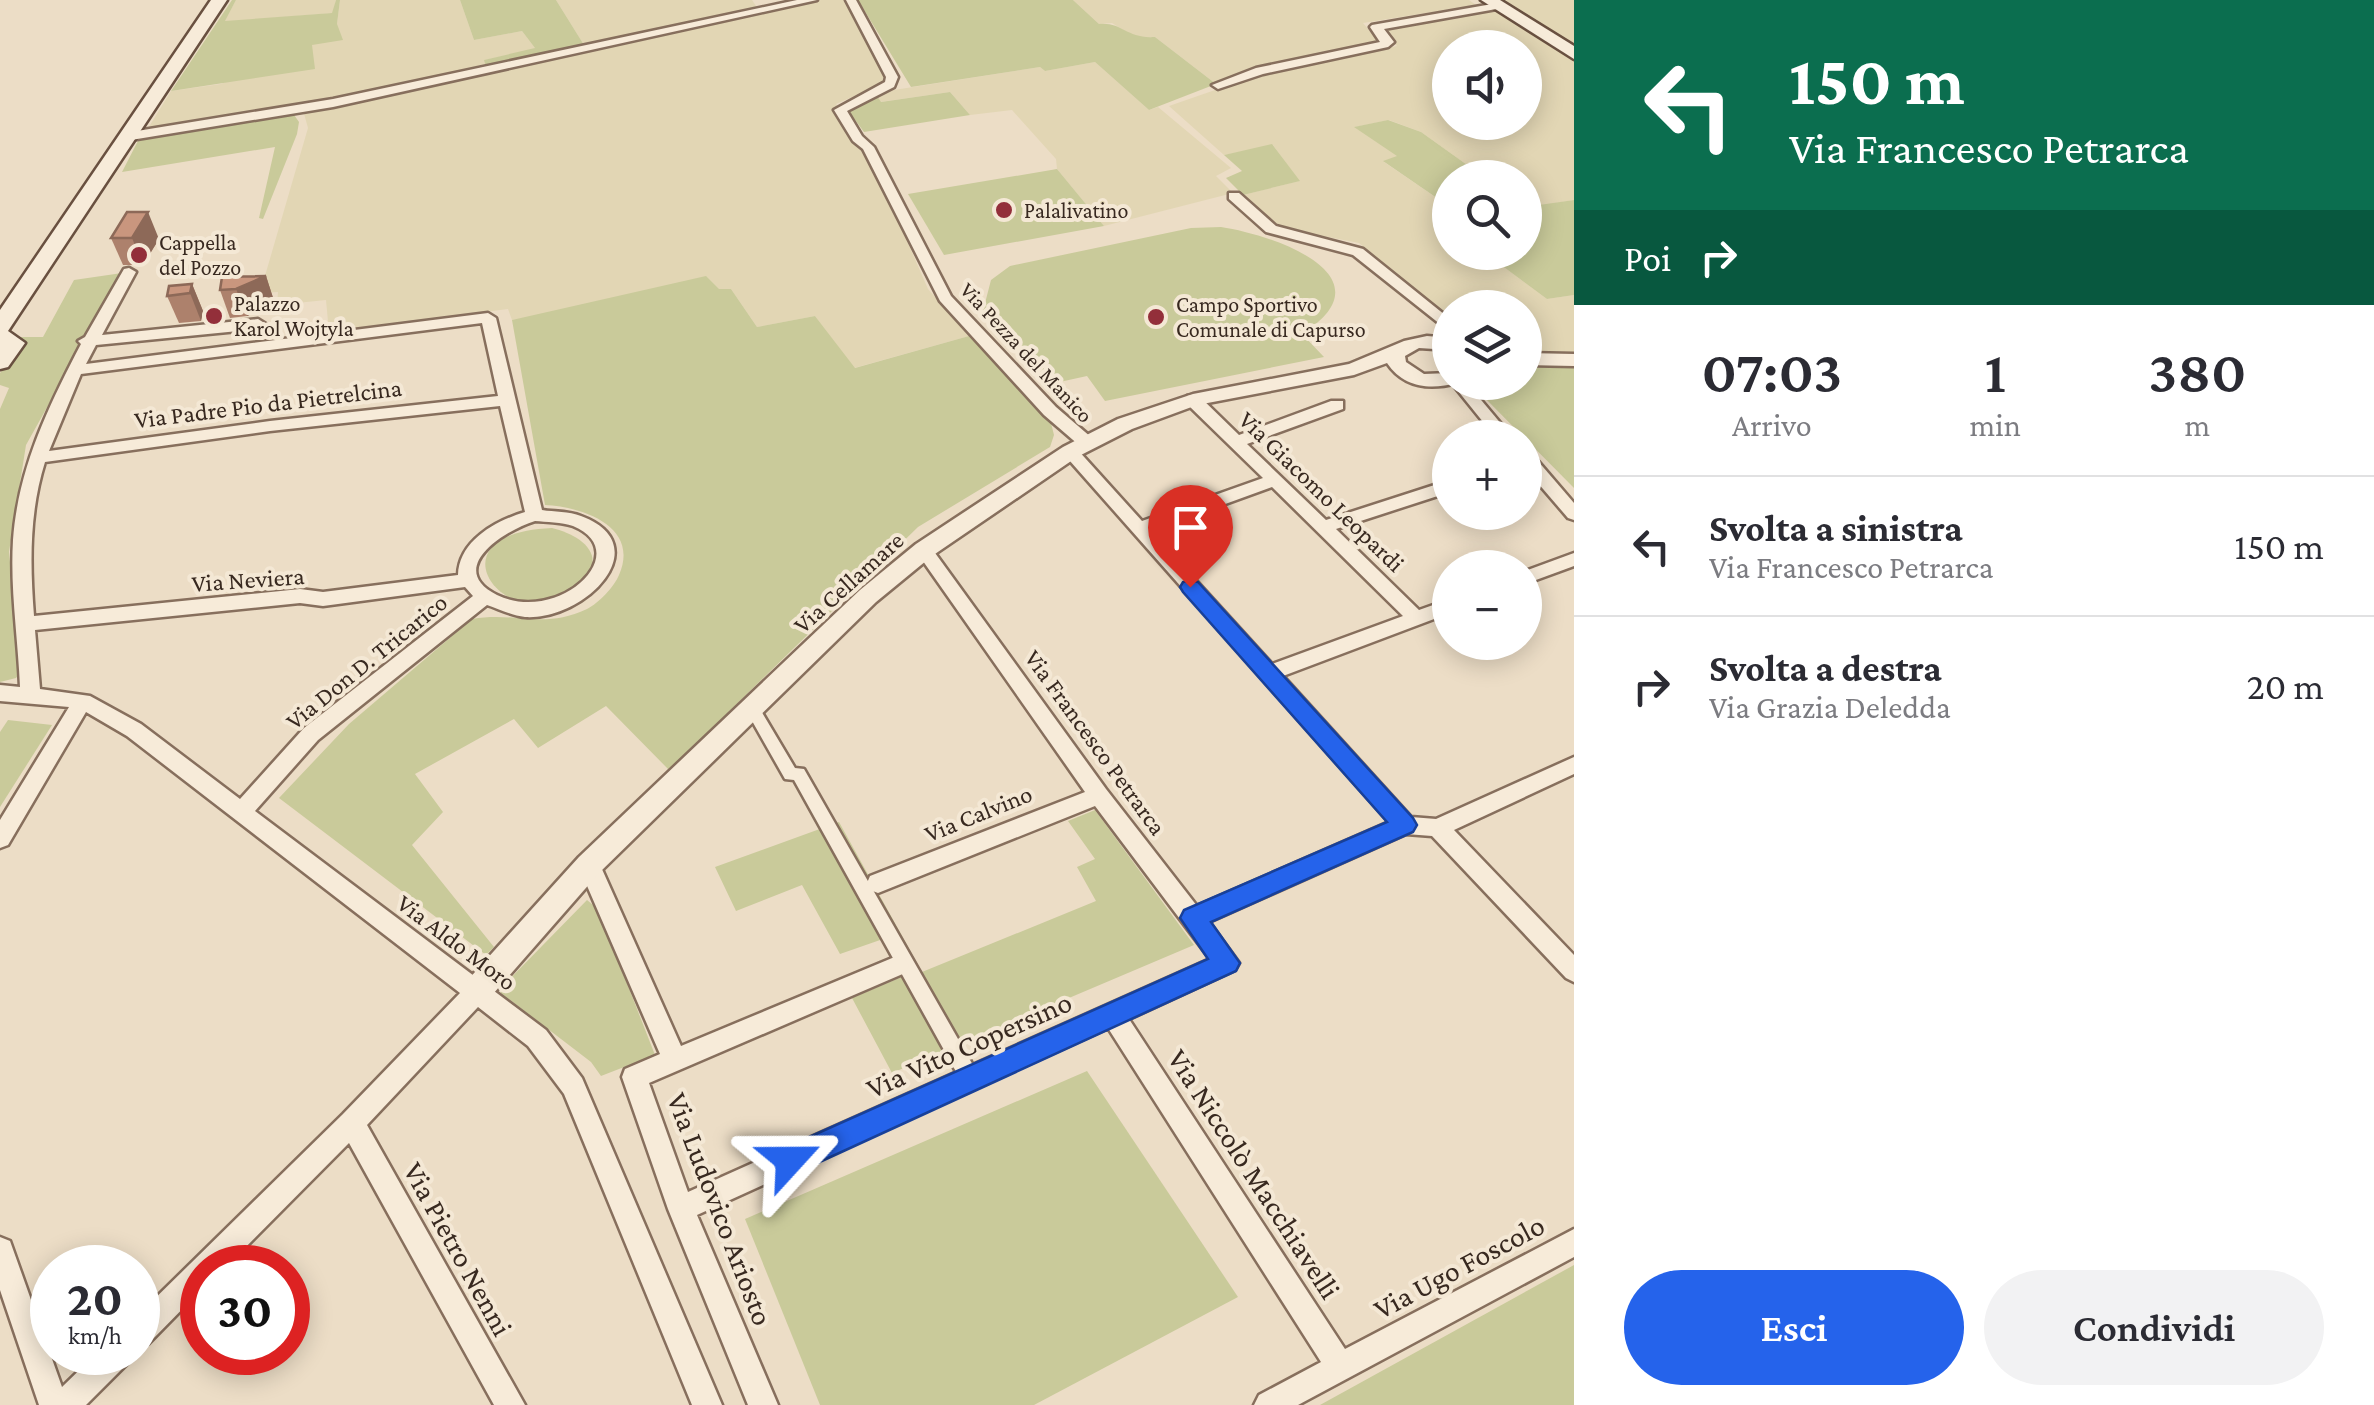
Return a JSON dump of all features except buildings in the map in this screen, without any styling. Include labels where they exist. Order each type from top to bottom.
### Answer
[{"type":"main road","points":[[0,362],[14,343],[3,334],[40,270],[219,0]]},
{"type":"main road","points":[[1494,3],[1574,54]]},
{"type":"street","points":[[130,136],[333,103],[812,0]]},
{"type":"street","name":"Via Pezza del Manico","points":[[851,0],[892,76],[890,84],[840,110],[856,138],[868,147],[946,298],[1078,447]]},
{"type":"street","points":[[1218,85],[1260,71],[1384,46],[1388,42],[1376,26],[1494,3]]},
{"type":"street","points":[[1234,196],[1271,229],[1358,252],[1432,322]]},
{"type":"street","points":[[30,694],[22,539],[36,458],[79,370],[88,341],[128,272]]},
{"type":"street","points":[[79,370],[488,318],[534,515]]},
{"type":"street","points":[[88,341],[258,324]]},
{"type":"street","name":"Via Cellamare","points":[[476,992],[589,866],[868,596],[924,550],[1078,447],[1194,400],[1354,368],[1432,341]]},
{"type":"street","points":[[1395,354],[1396,364],[1406,373]]},
{"type":"street","points":[[1542,360],[1574,360]]},
{"type":"street","name":"Via Cellamare","points":[[1354,368],[1432,378]]},
{"type":"street","name":"Via Padre Pio da Pietrelcina","points":[[36,458],[506,400]]},
{"type":"street","name":"Via Giacomo Leopardi","points":[[1194,400],[1416,618]]},
{"type":"street","points":[[1465,400],[1487,420]]},
{"type":"street","points":[[1470,400],[1481,414]]},
{"type":"street","points":[[1236,442],[1337,405]]},
{"type":"street","points":[[1078,447],[1139,529],[1405,825]]},
{"type":"street","points":[[1139,529],[1275,480]]},
{"type":"street","points":[[1542,480],[1574,514]]},
{"type":"street","points":[[1323,527],[1432,492]]},
{"type":"street","points":[[534,515],[556,515],[593,529],[604,542],[607,558],[602,574],[590,589],[572,601],[525,610],[478,588],[469,566],[482,539],[514,520],[534,515]]},
{"type":"street","name":"Via Francesco Petrarca","points":[[924,550],[1099,794],[1227,963]]},
{"type":"street","points":[[1542,571],[1574,559]]},
{"type":"street","name":"Via Neviera","points":[[27,624],[300,596],[323,600],[478,588]]},
{"type":"street","name":"Via Don D. Tricarico","points":[[241,812],[311,734],[478,588]]},
{"type":"street","points":[[1268,674],[1432,612]]},
{"type":"street","name":"Via Aldo Moro","points":[[0,693],[83,701],[134,730],[537,1038],[573,1086],[707,1405]]},
{"type":"street","points":[[0,839],[83,701]]},
{"type":"street","points":[[752,708],[791,776],[798,773],[971,1080]]},
{"type":"street","points":[[1193,918],[1405,825],[1438,828],[1574,766]]},
{"type":"street","name":"Via Calvino","points":[[878,884],[1099,794]]},
{"type":"street","points":[[1438,828],[1574,971]]},
{"type":"street","name":"Via Ludovico Ariosto","points":[[589,866],[675,1060]]},
{"type":"street","name":"Via Vito Copersino","points":[[681,1209],[1227,963]]},
{"type":"street","name":"Via Ludovico Ariosto","points":[[763,1405],[681,1209],[634,1077],[897,966]]},
{"type":"street","points":[[228,1245],[352,1123],[476,992]]},
{"type":"street","name":"Via Niccolò Macchiavelli","points":[[1114,1016],[1340,1366]]},
{"type":"street","name":"Via Pietro Nenni","points":[[352,1123],[510,1405]]},
{"type":"street","name":"Via Ugo Foscolo","points":[[1268,1405],[1574,1242]]},
{"type":"street","points":[[0,1251],[68,1402],[96,1375]]},
{"type":"street","points":[[160,1312],[180,1293]]},
{"type":"shaded area","points":[[236,0],[336,0],[333,13],[224,22]]},
{"type":"shaded area","points":[[340,0],[460,0],[474,40],[522,31],[536,49],[485,60],[486,67],[250,117],[147,130],[171,91],[221,84],[312,45],[337,24]]},
{"type":"shaded area","points":[[556,0],[752,0],[758,9],[584,45]]},
{"type":"shaded area","points":[[821,0],[849,0],[891,77],[836,104],[867,149],[928,289],[969,336],[854,368],[815,316],[757,327],[731,289],[512,320],[508,309],[329,332],[326,300],[277,305],[278,292],[260,293],[308,128],[303,110]]},
{"type":"shaded area","points":[[1073,0],[1469,0],[1476,5],[1363,23],[1379,42],[1216,84],[1155,37],[1136,38],[1112,23],[1099,24]]},
{"type":"shaded area","points":[[1483,0],[1574,0],[1574,200],[1542,205],[1542,160],[1460,160],[1432,140],[1542,140],[1542,30],[1432,30],[1432,140],[1389,120],[1355,127],[1398,156],[1384,162],[1432,195],[1432,270],[1508,270],[1535,290],[1432,290],[1432,303],[1359,243],[1282,228],[1243,195],[1299,181],[1273,145],[1224,155],[1169,106],[1267,72],[1397,46],[1381,27],[1492,7]]},
{"type":"shaded area","points":[[1095,62],[1149,110],[1158,107],[1231,168],[1216,176],[1233,193],[1104,226],[1057,169],[1056,159],[1012,110],[970,115],[950,92],[880,102],[875,93],[1040,67],[1045,71]]},
{"type":"shaded area","points":[[1542,295],[1547,299],[1574,295],[1574,352],[1542,351]]},
{"type":"green space","points":[[232,0],[236,0],[225,21],[332,13],[336,0],[340,0],[337,24],[343,40],[312,45],[315,69],[171,91]]},
{"type":"green space","points":[[460,0],[556,0],[584,45],[486,67],[484,60],[535,48],[522,31],[474,40]]},
{"type":"green space","points":[[858,0],[1073,0],[1099,24],[1114,25],[1137,36],[1155,37],[1216,84],[1149,110],[1095,62],[911,87]]},
{"type":"green space","points":[[950,92],[970,115],[864,132],[847,109],[875,93],[881,102]]},
{"type":"green space","points":[[292,112],[299,122],[297,134],[263,219],[259,218],[275,147],[122,172],[141,135]]},
{"type":"green space","points":[[1388,120],[1421,132],[1460,160],[1432,160],[1432,195],[1383,161],[1397,156],[1354,127]]},
{"type":"green space","points":[[1272,144],[1300,181],[1243,195],[1226,178],[1242,171],[1224,155]]},
{"type":"green space","name":"Palalivatino","points":[[1057,169],[1104,226],[944,255],[908,194]]},
{"type":"green space","points":[[1574,200],[1574,295],[1547,299],[1542,290],[1535,290],[1508,270],[1542,270],[1542,205]]},
{"type":"green space","name":"Campo Sportivo Comunale di Capurso","points":[[1221,227],[1294,249],[1316,262],[1330,277],[1335,294],[1327,313],[1302,334],[1324,357],[1105,401],[1087,376],[1055,383],[999,334],[983,311],[991,280],[1010,266],[1191,228]]},
{"type":"green space","points":[[122,273],[26,445],[9,552],[21,672],[16,678],[0,682],[0,409],[9,388],[0,385],[0,373],[20,350],[20,337],[43,337],[74,280]]},
{"type":"green space","points":[[706,276],[719,289],[731,289],[757,327],[815,316],[855,368],[969,336],[1051,423],[1054,435],[1050,447],[918,527],[669,770],[606,706],[538,748],[514,719],[415,774],[443,812],[412,845],[494,947],[486,955],[279,798],[349,724],[472,619],[571,615],[596,603],[610,589],[623,558],[622,544],[615,532],[591,515],[545,505],[512,320]]},
{"type":"green space","points":[[1574,366],[1574,488],[1542,456],[1542,420],[1507,420],[1487,400],[1542,400],[1542,367]]},
{"type":"green space","points":[[552,528],[579,540],[591,553],[591,570],[585,580],[560,600],[534,605],[511,599],[493,585],[485,567],[490,549],[511,535]]},
{"type":"green space","points":[[8,720],[52,725],[0,807],[0,732]]},
{"type":"green space","points":[[1095,810],[1194,945],[892,1073],[852,998],[904,976],[883,939],[840,954],[802,885],[736,911],[715,867],[839,822],[922,972],[1096,901],[1077,867],[1095,859],[1068,821]]},
{"type":"green space","points":[[587,900],[598,909],[655,1055],[601,1076],[591,1062],[501,993],[501,988]]},
{"type":"green space","points":[[1087,1071],[1238,1297],[1034,1405],[820,1405],[745,1219]]},
{"type":"green space","points":[[1574,1265],[1574,1405],[1320,1405]]},
{"type":"place","name":"Palalivatino","points":[[1004,210]]},
{"type":"place","name":"Cappella del Pozzo","points":[[139,255]]},
{"type":"place","name":"Palazzo Karol Wojtyla","points":[[214,316]]},
{"type":"place","name":"Campo Sportivo Comunale di Capurso","points":[[1156,317]]},
{"type":"route","points":[[790,1160],[1227,963],[1193,918],[1405,825],[1190,587]]}]
